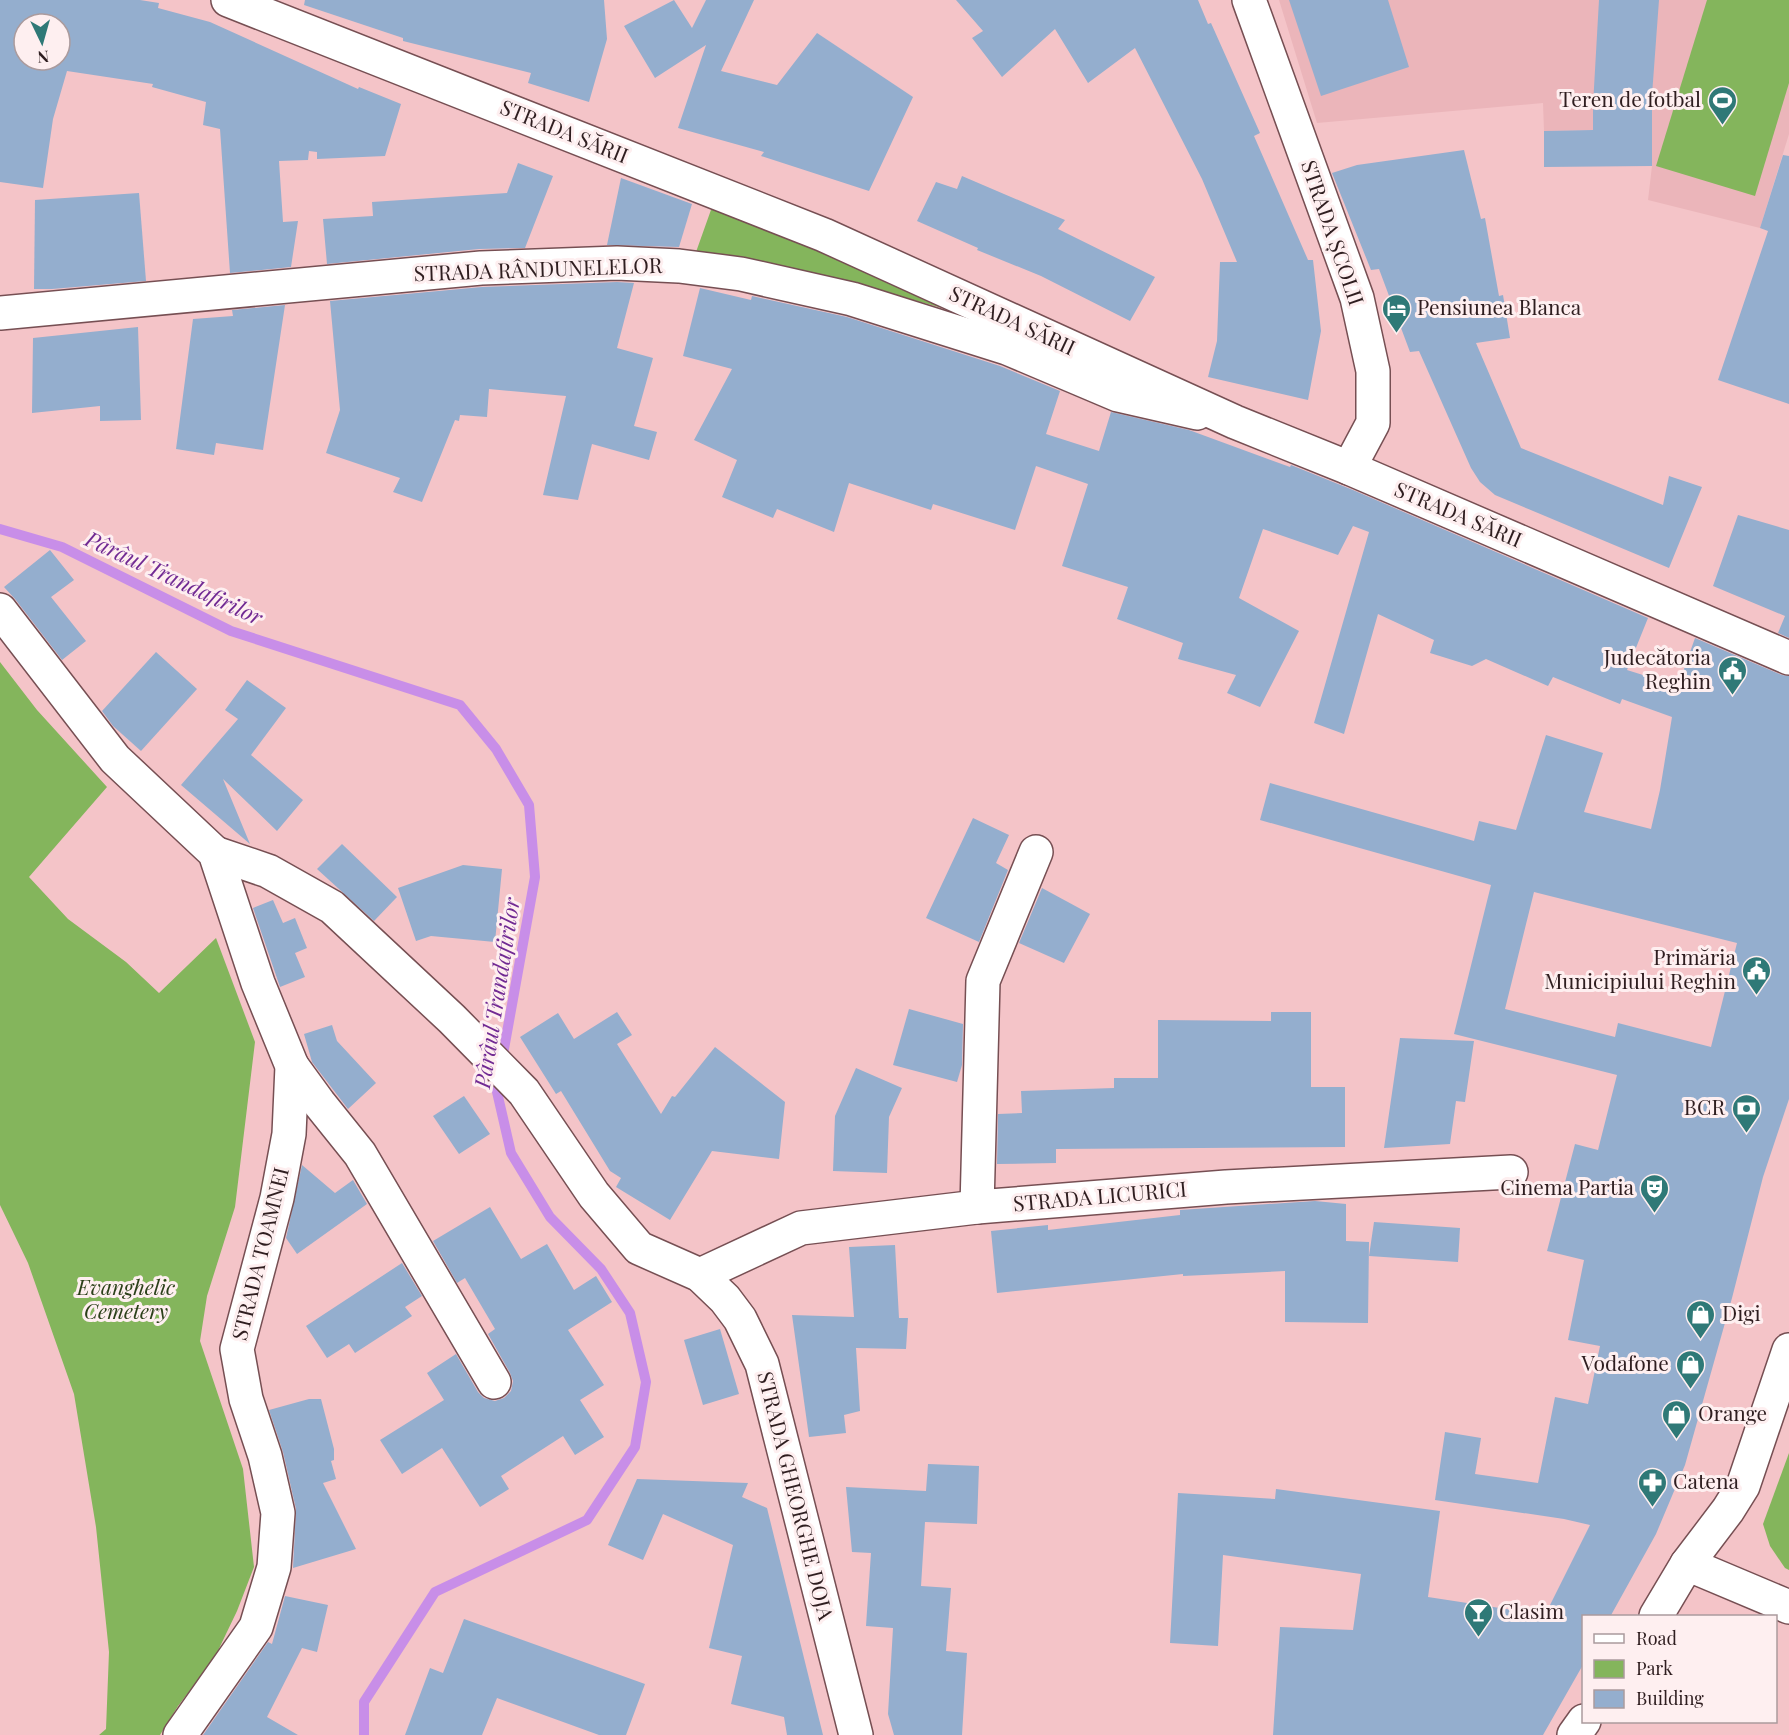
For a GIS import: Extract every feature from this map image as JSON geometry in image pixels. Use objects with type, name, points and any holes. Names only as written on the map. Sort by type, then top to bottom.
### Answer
[{"type":"main road","name":"STRADA SĂRII","points":[[228,0],[824,235],[1235,422],[1349,468],[1789,658]]},
{"type":"main road","name":"STRADA ȘCOLII","points":[[1249,0],[1357,298],[1373,371],[1372,423],[1349,468]]},
{"type":"main road","name":"STRADA RÂNDUNELELOR","points":[[0,314],[481,268],[617,263],[679,266],[741,274],[852,298],[1007,348],[1118,395],[1235,422]]},
{"type":"main road","name":"STRADA TOAMNEI","points":[[0,610],[116,759],[215,853],[258,983],[292,1066],[360,1154],[494,1382]]},
{"type":"main road","points":[[977,1207],[982,981],[1036,852]]},
{"type":"main road","name":"STRADA GHEORGHE DOJA","points":[[215,853],[268,871],[332,908],[452,1019],[524,1092],[594,1195],[639,1248],[700,1275],[725,1299],[740,1319],[762,1364],[856,1735]]},
{"type":"main road","name":"STRADA TOAMNEI","points":[[180,1735],[256,1627],[274,1567],[278,1513],[265,1456],[246,1399],[237,1348],[277,1198],[290,1134],[292,1066]]},
{"type":"main road","name":"STRADA LICURICI","points":[[700,1275],[801,1228],[977,1207],[1226,1187],[1511,1172]]},
{"type":"main road","points":[[1657,1615],[1688,1564],[1743,1486],[1789,1350]]},
{"type":"main road","points":[[1688,1564],[1789,1607]]},
{"type":"shaded area","points":[[1279,0],[1789,0],[1789,134],[1760,228],[1648,200],[1652,166],[1651,104],[1593,105],[1593,130],[1544,131],[1543,103],[1317,123]]},
{"type":"green space","name":"Teren de fotbal","points":[[1707,0],[1789,0],[1789,83],[1755,196],[1656,166]]},
{"type":"green space","points":[[717,193],[1044,336],[855,284],[696,252]]},
{"type":"green space","name":"Evanghelic Cemetery","points":[[0,662],[37,710],[107,787],[29,877],[68,919],[126,962],[159,993],[216,938],[255,1042],[235,1207],[207,1296],[200,1341],[243,1469],[254,1567],[237,1611],[214,1659],[178,1706],[160,1735],[99,1735],[106,1729],[109,1652],[96,1527],[74,1394],[28,1263],[0,1205]]},
{"type":"green space","points":[[1789,1453],[1789,1570],[1785,1568],[1770,1546],[1763,1524]]},
{"type":"building","points":[[0,0],[140,0],[159,3],[158,8],[210,22],[358,89],[359,87],[401,104],[385,156],[317,159],[317,152],[309,151],[308,160],[279,161],[283,222],[298,221],[291,267],[230,273],[220,129],[203,125],[206,102],[152,87],[153,84],[72,72],[72,12],[12,12],[12,72],[67,72],[53,119],[43,188],[0,182]]},
{"type":"building","points":[[305,0],[604,0],[607,39],[589,102],[528,83],[531,73],[403,41],[403,38],[304,5]]},
{"type":"building","points":[[674,0],[692,28],[706,0],[754,0],[721,71],[777,85],[817,33],[913,97],[869,191],[761,156],[764,152],[678,128],[706,45],[655,78],[624,26]]},
{"type":"building","points":[[956,0],[1198,0],[1208,24],[1211,23],[1260,133],[1254,136],[1308,260],[1313,260],[1321,331],[1308,400],[1208,377],[1217,341],[1220,262],[1237,262],[1202,179],[1135,48],[1088,83],[1055,29],[1002,77],[972,38],[983,31]]},
{"type":"building","points":[[1289,0],[1388,0],[1409,67],[1321,96]]},
{"type":"building","points":[[1599,0],[1659,0],[1652,95],[1652,166],[1544,167],[1544,131],[1593,130]]},
{"type":"building","points":[[1464,150],[1481,219],[1485,218],[1499,296],[1503,295],[1510,338],[1476,343],[1521,448],[1663,505],[1669,476],[1702,487],[1669,568],[1495,495],[1480,482],[1471,468],[1419,351],[1410,352],[1379,269],[1371,270],[1332,173],[1357,165]]},
{"type":"building","points":[[1783,155],[1789,156],[1789,404],[1718,380],[1768,231],[1760,228]]},
{"type":"building","points":[[518,163],[553,176],[525,248],[479,249],[327,264],[323,219],[373,216],[372,202],[507,193]]},
{"type":"building","points":[[962,176],[1065,220],[1058,229],[1155,277],[1130,321],[1041,276],[977,250],[978,248],[917,221],[936,182],[957,189]]},
{"type":"building","points":[[621,178],[692,204],[679,247],[607,245]]},
{"type":"building","points":[[139,193],[146,281],[34,289],[35,200]]},
{"type":"building","points":[[634,283],[617,348],[653,358],[634,426],[657,432],[649,460],[592,444],[578,500],[543,495],[566,396],[489,389],[487,417],[460,415],[459,421],[455,420],[422,502],[393,492],[400,478],[326,453],[340,410],[330,301],[482,287]]},
{"type":"building","points":[[700,288],[751,300],[752,296],[847,317],[1000,366],[1060,391],[1046,434],[1099,451],[1111,412],[1189,430],[1290,467],[1291,465],[1353,490],[1648,618],[1627,670],[1678,686],[1695,638],[1789,676],[1789,1099],[1763,1177],[1685,1465],[1656,1534],[1611,1615],[1582,1615],[1582,1667],[1543,1735],[1273,1735],[1280,1627],[1353,1630],[1361,1574],[1223,1555],[1218,1646],[1170,1643],[1178,1493],[1275,1499],[1276,1489],[1440,1511],[1428,1597],[1545,1615],[1590,1525],[1435,1500],[1445,1432],[1481,1438],[1475,1474],[1538,1483],[1555,1397],[1588,1404],[1600,1346],[1568,1340],[1584,1260],[1547,1251],[1575,1144],[1598,1150],[1617,1075],[1454,1034],[1491,885],[1260,820],[1270,783],[1474,841],[1479,821],[1516,830],[1546,735],[1603,753],[1584,812],[1651,829],[1672,717],[1622,699],[1620,704],[1553,677],[1548,686],[1486,659],[1472,666],[1430,653],[1434,640],[1378,614],[1344,734],[1314,723],[1369,532],[1353,526],[1338,555],[1263,529],[1239,598],[1299,631],[1260,707],[1227,693],[1236,675],[1178,659],[1183,643],[1117,619],[1128,587],[1062,566],[1088,484],[1036,466],[1015,530],[933,504],[931,510],[849,483],[834,532],[777,509],[773,518],[722,497],[737,460],[694,440],[732,369],[683,356]],"holes":[[[1534,892],[1737,943],[1711,1047],[1618,1023],[1615,1037],[1505,1009]]]},
{"type":"building","points":[[285,305],[263,450],[216,443],[214,455],[176,449],[193,319],[233,316],[232,310]]},
{"type":"building","points":[[138,327],[141,420],[100,421],[100,406],[32,413],[33,338]]},
{"type":"building","points":[[1738,515],[1789,530],[1789,638],[1778,633],[1785,616],[1713,586]]},
{"type":"building","points":[[50,550],[74,580],[51,597],[86,641],[62,660],[4,587]]},
{"type":"building","points":[[156,652],[197,689],[141,751],[113,726],[102,711]]},
{"type":"building","points":[[247,680],[286,708],[251,755],[303,800],[277,831],[223,779],[250,844],[181,785],[238,719],[225,710]]},
{"type":"building","points":[[973,818],[1009,835],[996,863],[1008,870],[979,942],[926,918]]},
{"type":"building","points":[[342,844],[397,897],[374,921],[317,869]]},
{"type":"building","points":[[463,865],[502,869],[495,942],[431,936],[416,941],[398,888]]},
{"type":"building","points":[[1042,888],[1090,914],[1064,963],[1019,943]]},
{"type":"building","points":[[273,900],[283,923],[295,918],[307,948],[295,953],[305,977],[280,987],[253,908]]},
{"type":"building","points":[[909,1009],[963,1024],[962,1065],[957,1082],[893,1065]]},
{"type":"building","points":[[617,1012],[632,1035],[617,1044],[661,1114],[672,1096],[675,1097],[715,1047],[785,1102],[779,1159],[712,1151],[670,1220],[616,1187],[621,1178],[610,1171],[561,1091],[556,1094],[520,1037],[558,1013],[574,1039]]},
{"type":"building","points":[[1271,1012],[1311,1012],[1311,1087],[1345,1087],[1345,1147],[1056,1149],[1056,1163],[997,1164],[998,1114],[1022,1113],[1021,1091],[1114,1088],[1114,1078],[1158,1078],[1158,1020],[1271,1021]]},
{"type":"building","points":[[332,1025],[337,1041],[376,1083],[348,1109],[312,1062],[304,1034]]},
{"type":"building","points":[[1400,1038],[1474,1041],[1465,1102],[1456,1101],[1450,1144],[1384,1148]]},
{"type":"building","points":[[856,1068],[902,1088],[889,1117],[887,1173],[833,1171],[835,1116]]},
{"type":"building","points":[[464,1096],[490,1134],[459,1154],[433,1116]]},
{"type":"building","points":[[302,1165],[335,1193],[353,1180],[367,1204],[297,1254],[286,1238]]},
{"type":"building","points":[[1315,1201],[1346,1204],[1346,1241],[1369,1242],[1368,1323],[1285,1322],[1285,1271],[1183,1276],[1183,1274],[997,1293],[991,1231],[1048,1225],[1048,1230],[1180,1215],[1180,1210]]},
{"type":"building","points":[[490,1207],[521,1259],[547,1244],[574,1290],[596,1276],[612,1302],[568,1330],[604,1385],[580,1400],[604,1437],[575,1455],[563,1436],[501,1476],[509,1489],[480,1507],[442,1448],[402,1474],[380,1440],[444,1400],[427,1373],[456,1354],[478,1392],[484,1398],[495,1401],[504,1398],[511,1391],[513,1381],[510,1373],[488,1334],[495,1329],[465,1278],[457,1283],[433,1241]]},
{"type":"building","points":[[1374,1222],[1460,1228],[1458,1262],[1369,1256]]},
{"type":"building","points":[[895,1245],[899,1318],[908,1318],[906,1349],[856,1348],[860,1411],[844,1415],[846,1433],[809,1437],[792,1315],[854,1317],[849,1247]]},
{"type":"building","points":[[402,1263],[422,1296],[405,1307],[412,1316],[355,1353],[349,1344],[327,1358],[306,1326]]},
{"type":"building","points":[[720,1329],[739,1394],[703,1405],[684,1340]]},
{"type":"building","points":[[309,1399],[321,1399],[334,1449],[334,1460],[331,1461],[336,1479],[323,1483],[356,1549],[293,1568],[296,1509],[283,1452],[269,1410]]},
{"type":"building","points":[[928,1464],[979,1466],[977,1524],[925,1522],[921,1586],[951,1588],[946,1651],[967,1653],[962,1735],[894,1735],[888,1714],[893,1628],[866,1626],[871,1553],[852,1552],[846,1487],[926,1491]]},
{"type":"building","points":[[637,1479],[748,1483],[742,1497],[767,1508],[823,1735],[787,1735],[784,1717],[731,1704],[742,1656],[709,1648],[733,1545],[663,1514],[643,1560],[608,1545]]},
{"type":"building","points":[[285,1596],[328,1605],[317,1652],[302,1648],[267,1717],[298,1735],[203,1735],[268,1642],[272,1644]]},
{"type":"building","points":[[464,1619],[645,1684],[626,1735],[599,1735],[497,1698],[482,1735],[405,1735],[430,1668],[443,1673]]},
{"type":"waterway","name":"Pârâul Trandafirilor","points":[[0,529],[62,547],[231,631],[460,705],[496,749],[529,805],[535,877],[502,1060]]},
{"type":"waterway","name":"Pârâul Trandafirilor","points":[[364,1735],[364,1702],[435,1592],[587,1520],[635,1447],[646,1382],[630,1313],[601,1269],[550,1217],[511,1153],[497,1092],[499,1076]]},
{"type":"place","name":"Teren de fotbal","points":[[1722,126]]},
{"type":"place","name":"Pensiunea Blanca","points":[[1396,334]]},
{"type":"place","name":"Judecătoria Reghin","points":[[1732,696]]},
{"type":"place","name":"Primăria Municipiului Reghin","points":[[1757,996]]},
{"type":"place","name":"BCR","points":[[1746,1134]]},
{"type":"place","name":"Cinema Partia","points":[[1655,1214]]},
{"type":"place","name":"Digi","points":[[1701,1340]]},
{"type":"place","name":"Vodafone","points":[[1690,1390]]},
{"type":"place","name":"Orange","points":[[1677,1440]]},
{"type":"place","name":"Catena","points":[[1652,1508]]},
{"type":"place","name":"Clasim","points":[[1478,1638]]}]
